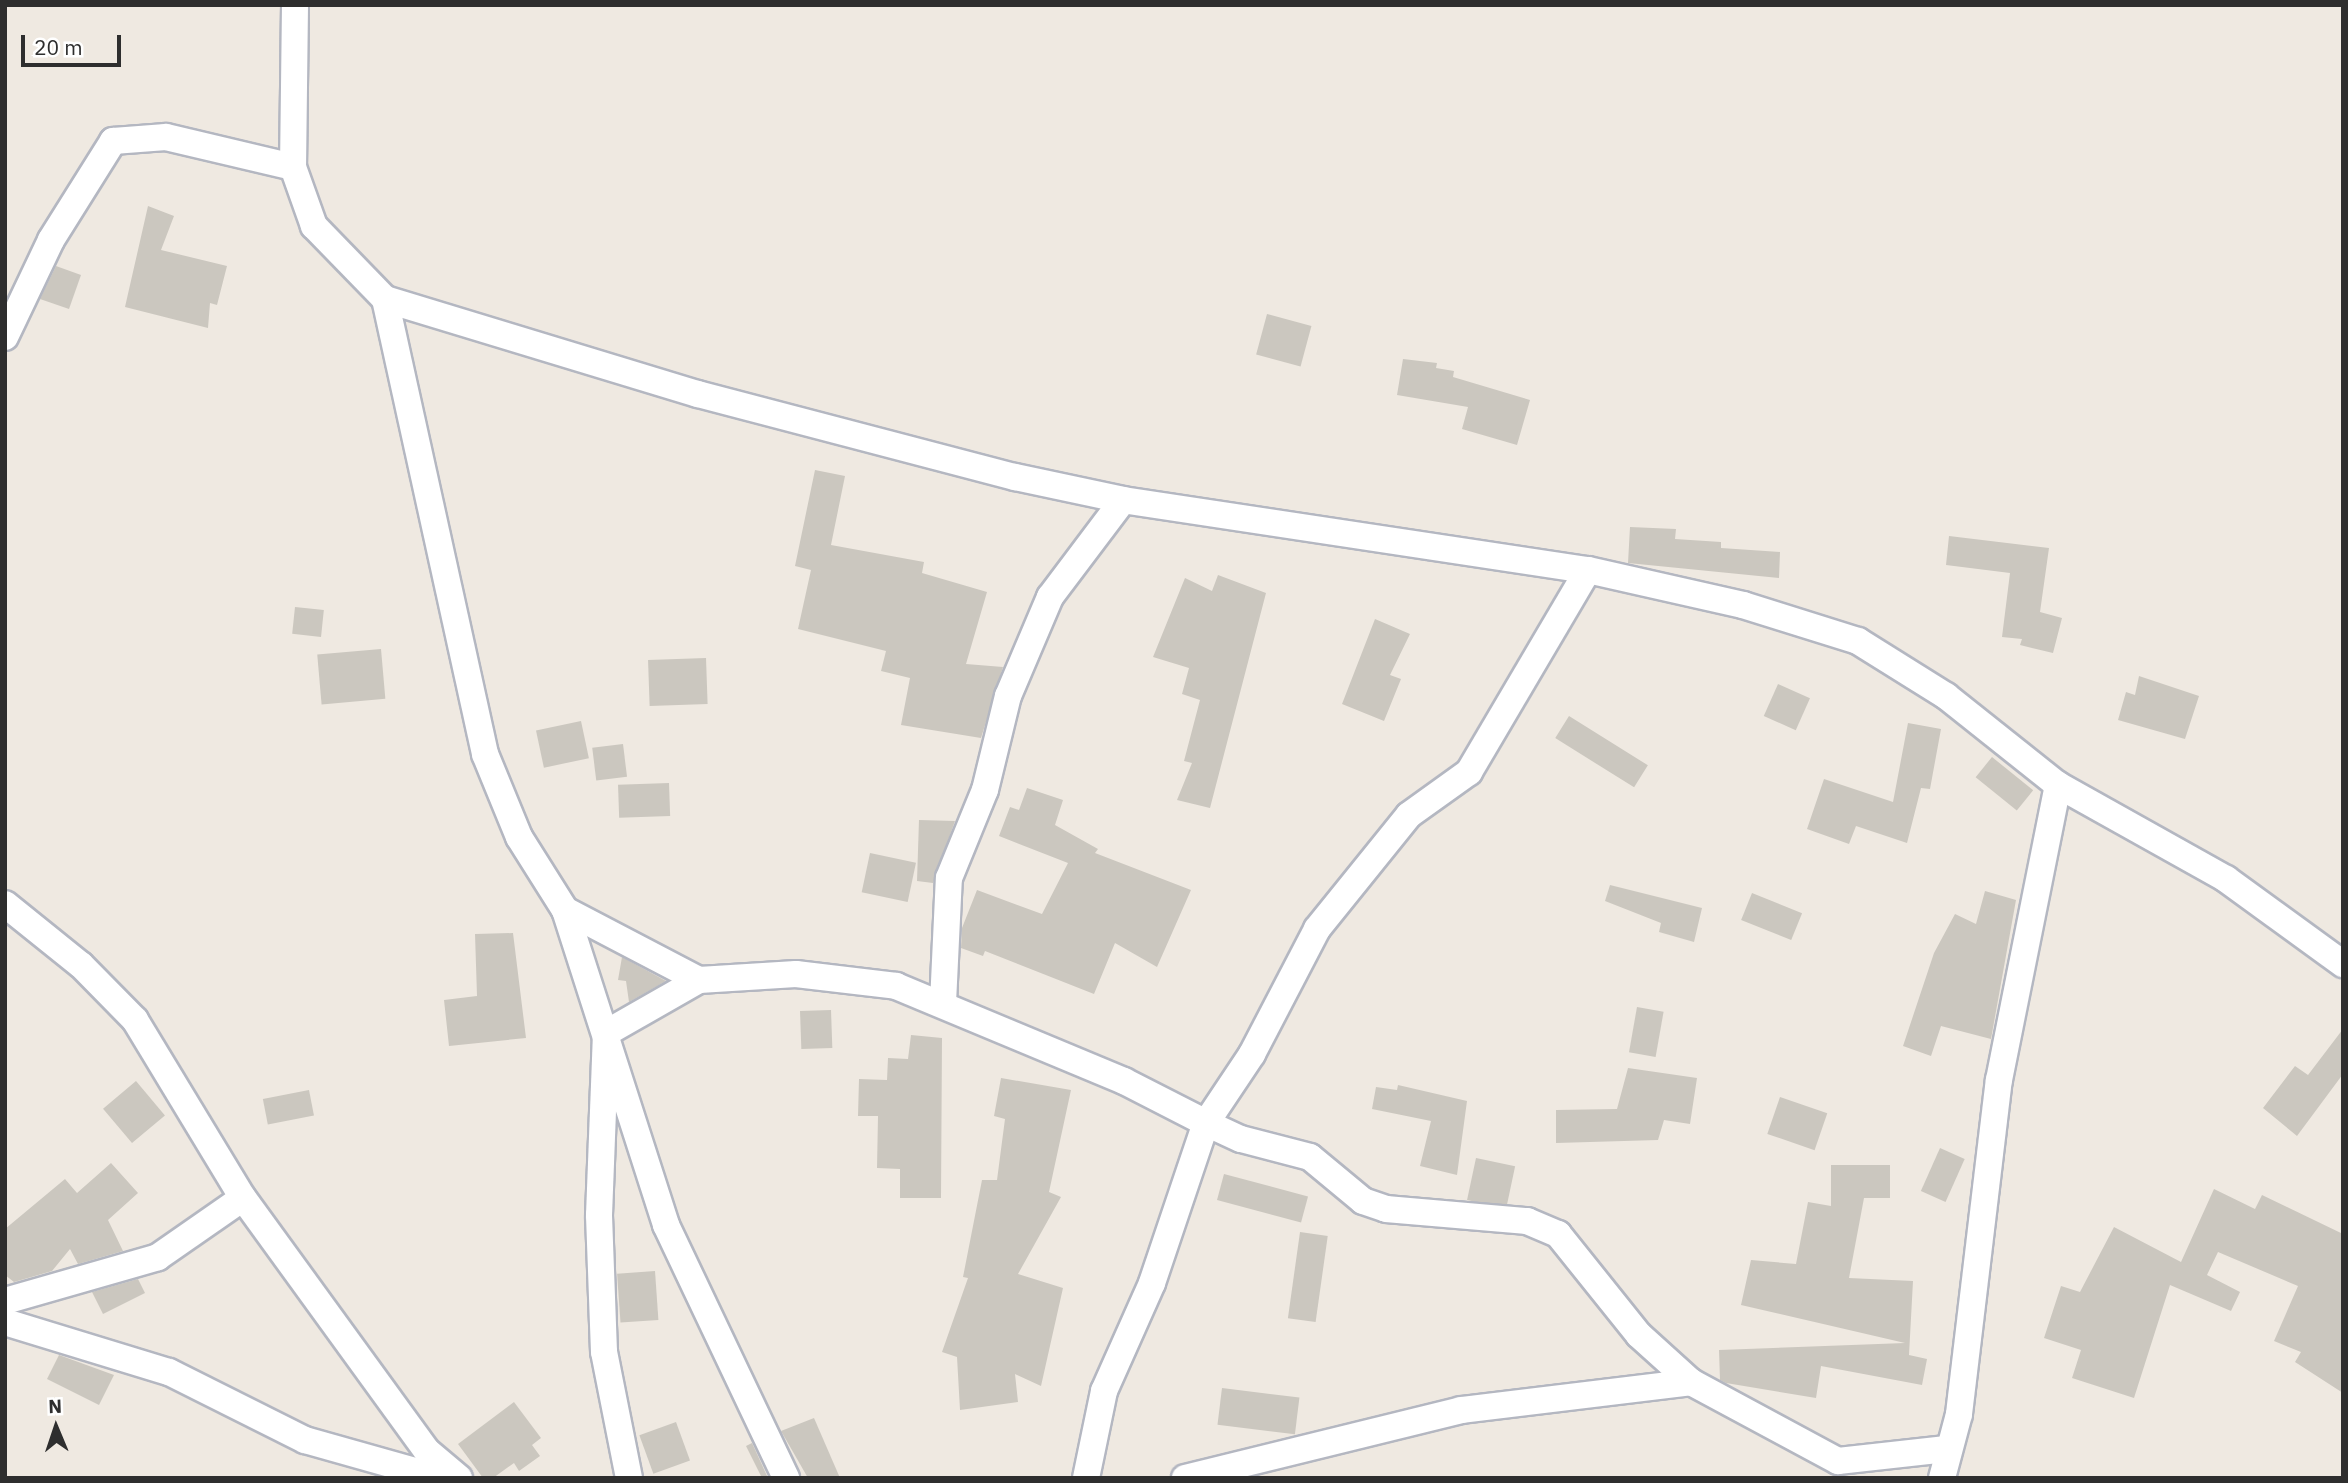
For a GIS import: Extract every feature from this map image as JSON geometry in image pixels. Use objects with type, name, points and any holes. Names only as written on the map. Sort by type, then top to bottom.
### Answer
[{"type":"street","points":[[295,5],[293,167],[314,226],[334,251],[384,299],[698,394],[1123,500],[1588,570],[1743,605],[1858,641],[1946,696],[2057,785],[2226,879],[2343,964]]},
{"type":"street","points":[[5,337],[51,240],[113,141],[166,137],[293,167]]},
{"type":"street","points":[[384,299],[485,754],[519,837],[565,910],[666,1225],[786,1478]]},
{"type":"street","points":[[943,1003],[949,878],[985,790],[1008,696],[1050,597],[1123,500]]},
{"type":"street","points":[[1086,1478],[1104,1391],[1152,1283],[1206,1123],[1252,1054],[1317,929],[1409,815],[1469,772],[1588,570]]},
{"type":"street","points":[[1942,1478],[1946,1448],[1959,1414],[1999,1080],[2057,785]]},
{"type":"street","points":[[5,904],[81,965],[135,1020],[243,1198],[427,1451],[459,1478]]},
{"type":"street","points":[[565,910],[699,980]]},
{"type":"street","points":[[606,1033],[699,980],[796,974],[896,986],[943,1003],[1124,1081],[1241,1139],[1310,1157],[1363,1201],[1386,1209],[1527,1221],[1558,1234],[1639,1335],[1691,1382],[1838,1461],[1946,1448]]},
{"type":"street","points":[[606,1033],[599,1215],[604,1352],[629,1478]]},
{"type":"street","points":[[5,1301],[158,1257],[243,1198]]},
{"type":"street","points":[[5,1322],[170,1372],[305,1440],[440,1478]]},
{"type":"street","points":[[1185,1478],[1461,1410],[1691,1382]]},
{"type":"building","points":[[148,206],[174,216],[161,250],[227,266],[217,305],[210,303],[208,328],[125,307]]},
{"type":"building","points":[[56,266],[81,275],[69,309],[40,299]]},
{"type":"building","points":[[1267,314],[1311,326],[1301,366],[1256,355]]},
{"type":"building","points":[[1403,359],[1437,363],[1436,368],[1454,371],[1453,377],[1530,400],[1517,445],[1462,429],[1468,407],[1397,395]]},
{"type":"building","points":[[815,470],[845,476],[831,545],[924,562],[922,573],[987,592],[966,664],[1003,667],[981,738],[901,725],[910,678],[881,671],[886,651],[798,629],[811,570],[795,566]]},
{"type":"building","points":[[1630,527],[1676,529],[1675,539],[1721,542],[1721,548],[1780,552],[1779,578],[1628,563]]},
{"type":"building","points":[[1949,536],[2049,548],[2040,612],[2062,618],[2053,653],[2020,645],[2022,639],[2002,637],[2010,573],[1946,565]]},
{"type":"building","points":[[1218,575],[1266,593],[1210,808],[1177,800],[1192,763],[1184,761],[1200,700],[1182,694],[1189,668],[1153,657],[1185,578],[1212,591]]},
{"type":"building","points":[[295,607],[324,610],[321,637],[292,634]]},
{"type":"building","points":[[1375,619],[1410,634],[1390,675],[1401,679],[1384,721],[1342,704]]},
{"type":"building","points":[[381,649],[385,699],[322,704],[317,655]]},
{"type":"building","points":[[706,658],[708,704],[650,706],[648,660]]},
{"type":"building","points":[[2139,676],[2199,696],[2185,739],[2118,720],[2126,692],[2135,695]]},
{"type":"building","points":[[1778,684],[1810,698],[1796,730],[1764,716]]},
{"type":"building","points":[[1569,716],[1648,765],[1634,787],[1555,738]]},
{"type":"building","points":[[581,721],[589,758],[544,768],[536,731]]},
{"type":"building","points":[[1908,723],[1941,729],[1930,789],[1921,788],[1907,843],[1856,826],[1849,844],[1807,829],[1824,779],[1893,802]]},
{"type":"building","points":[[623,744],[627,777],[596,781],[592,748]]},
{"type":"building","points":[[1992,757],[2033,790],[2017,811],[1976,777]]},
{"type":"building","points":[[669,783],[670,816],[619,818],[618,785]]},
{"type":"building","points":[[1027,788],[1063,800],[1055,825],[1098,849],[1095,853],[1191,890],[1157,967],[1115,943],[1094,994],[985,951],[983,956],[961,948],[962,928],[977,890],[1042,914],[1068,863],[999,836],[1010,807],[1019,810]]},
{"type":"building","points":[[919,820],[955,821],[933,883],[917,881]]},
{"type":"building","points":[[870,853],[916,863],[908,902],[862,892]]},
{"type":"building","points":[[1610,885],[1702,908],[1694,942],[1659,932],[1661,923],[1605,901]]},
{"type":"building","points":[[1985,891],[2016,900],[1991,1039],[1941,1026],[1931,1056],[1903,1046],[1934,953],[1955,914],[1976,924]]},
{"type":"building","points":[[1752,893],[1802,913],[1791,940],[1741,920]]},
{"type":"building","points":[[513,933],[526,1038],[449,1046],[444,1000],[477,996],[475,934]]},
{"type":"building","points":[[622,957],[666,981],[629,1002],[626,981],[618,980]]},
{"type":"building","points":[[1637,1007],[1664,1012],[1656,1057],[1629,1052]]},
{"type":"building","points":[[831,1010],[832,1048],[801,1049],[800,1011]]},
{"type":"building","points":[[2343,1029],[2343,1074],[2297,1136],[2263,1108],[2295,1066],[2308,1075]]},
{"type":"building","points":[[911,1035],[942,1038],[941,1198],[900,1198],[900,1169],[877,1168],[878,1116],[858,1116],[859,1079],[887,1080],[888,1058],[908,1059]]},
{"type":"building","points":[[1628,1068],[1697,1078],[1690,1124],[1664,1120],[1658,1140],[1556,1143],[1556,1110],[1617,1109]]},
{"type":"building","points":[[1001,1078],[1071,1090],[1049,1192],[1061,1197],[1018,1274],[1063,1288],[1041,1386],[1015,1374],[1018,1402],[960,1410],[957,1357],[942,1352],[968,1278],[963,1277],[982,1180],[997,1180],[1005,1119],[994,1116]]},
{"type":"building","points":[[136,1081],[165,1115],[132,1143],[103,1109]]},
{"type":"building","points":[[1398,1085],[1467,1101],[1457,1175],[1420,1166],[1431,1121],[1372,1109],[1376,1087],[1397,1090]]},
{"type":"building","points":[[309,1090],[314,1116],[268,1124],[263,1099]]},
{"type":"building","points":[[1780,1097],[1827,1113],[1815,1150],[1767,1134]]},
{"type":"building","points":[[1940,1148],[1965,1159],[1946,1202],[1921,1191]]},
{"type":"building","points":[[1476,1158],[1515,1166],[1506,1208],[1467,1200]]},
{"type":"building","points":[[111,1163],[138,1193],[108,1220],[123,1251],[78,1264],[70,1249],[52,1271],[14,1282],[5,1275],[5,1229],[65,1179],[77,1193]]},
{"type":"building","points":[[1831,1165],[1890,1165],[1890,1198],[1864,1198],[1849,1278],[1913,1281],[1909,1355],[1927,1359],[1922,1385],[1821,1366],[1816,1398],[1726,1383],[1720,1380],[1719,1350],[1905,1343],[1741,1305],[1751,1260],[1796,1264],[1808,1202],[1831,1206]]},
{"type":"building","points":[[1224,1174],[1308,1197],[1301,1223],[1217,1200]]},
{"type":"building","points":[[2214,1189],[2255,1209],[2262,1195],[2343,1234],[2343,1393],[2295,1362],[2301,1352],[2274,1341],[2298,1286],[2218,1252],[2207,1275],[2240,1292],[2231,1311],[2170,1285],[2134,1398],[2072,1378],[2081,1350],[2044,1338],[2061,1286],[2080,1292],[2114,1227],[2181,1262]]},
{"type":"building","points":[[1300,1232],[1328,1236],[1316,1322],[1288,1318]]},
{"type":"building","points":[[655,1271],[658,1320],[621,1323],[617,1274]]},
{"type":"building","points":[[138,1279],[145,1293],[103,1314],[92,1292]]},
{"type":"building","points":[[59,1355],[114,1375],[99,1405],[47,1379]]},
{"type":"building","points":[[1222,1388],[1299,1398],[1295,1434],[1217,1425]]},
{"type":"building","points":[[514,1402],[541,1438],[532,1445],[540,1456],[519,1471],[514,1463],[493,1478],[483,1478],[458,1444]]},
{"type":"building","points":[[814,1418],[840,1478],[808,1478],[781,1431]]},
{"type":"building","points":[[676,1422],[690,1461],[653,1474],[639,1435]]},
{"type":"building","points":[[752,1443],[768,1478],[762,1478],[746,1446]]}]
